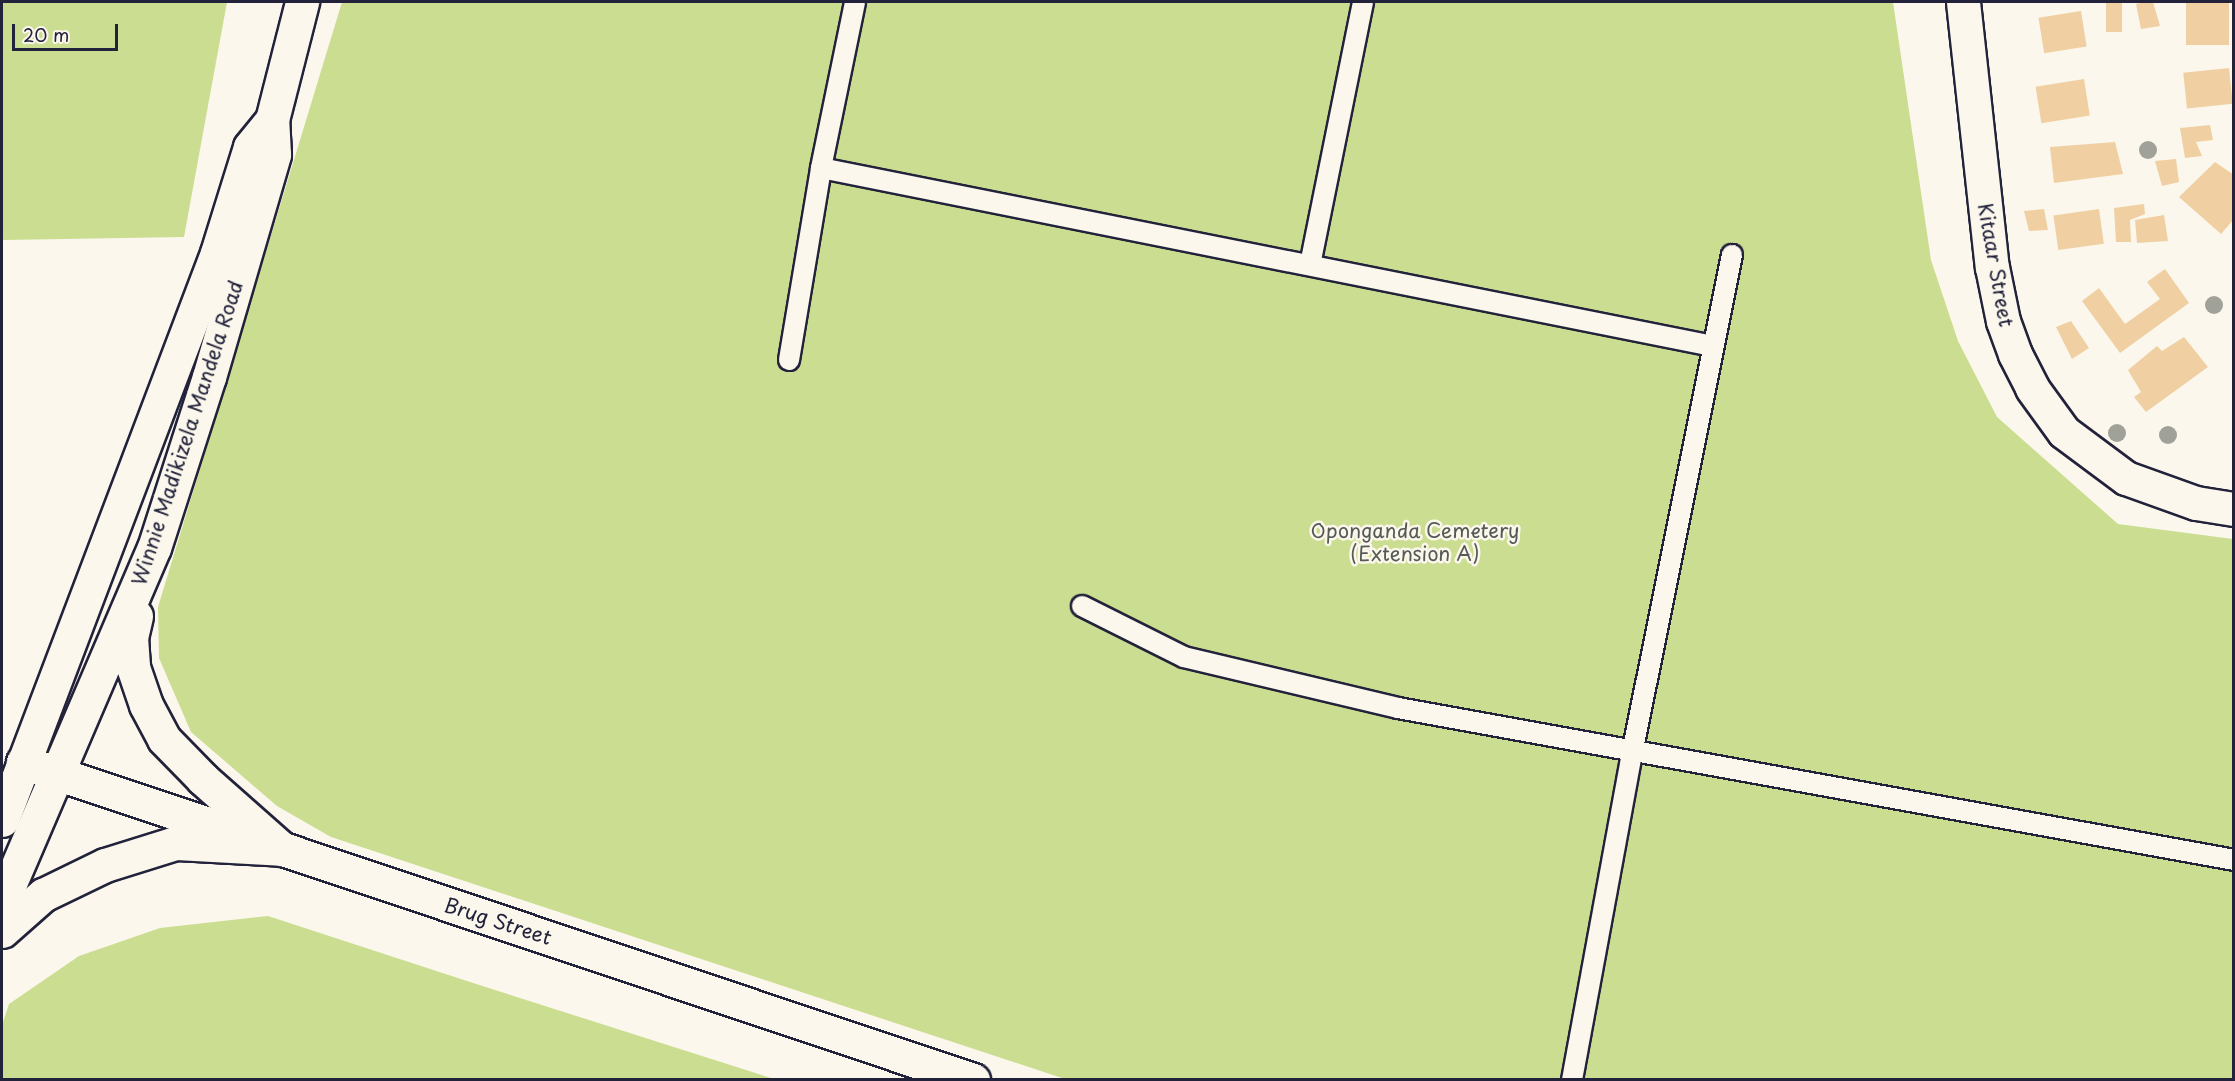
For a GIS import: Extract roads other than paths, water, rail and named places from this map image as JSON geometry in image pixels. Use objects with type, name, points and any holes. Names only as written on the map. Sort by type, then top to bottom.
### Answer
[{"type":"main road","name":"Winnie Madikizela Mandela Road","points":[[2,902],[154,548],[209,377],[274,154],[272,120],[302,2]]},
{"type":"main road","name":"Kitaar Street","points":[[1963,2],[1992,267],[2003,321],[2015,354],[2032,388],[2064,432],[2126,478],[2196,503],[2234,509]]},
{"type":"main road","name":"Winnie Madikizela Mandela Road","points":[[2,820],[217,253],[250,147],[272,120]]},
{"type":"main road","points":[[154,548],[130,637],[133,667],[146,705],[164,739],[203,779],[282,849]]},
{"type":"main road","name":"Brug Street","points":[[23,762],[973,1080]]},
{"type":"main road","points":[[2,931],[43,895],[105,865],[175,843],[282,849]]},
{"type":"lane","points":[[789,360],[821,168],[855,2]]},
{"type":"lane","points":[[1310,266],[1363,2]]},
{"type":"lane","points":[[821,168],[1713,346]]},
{"type":"lane","points":[[1572,1080],[1633,749],[1732,255]]},
{"type":"lane","points":[[1082,606],[1184,657],[1398,708],[2234,860]]},
{"type":"park label","name":"Oponganda Cemetery (Extension A)","points":[[1415,542]]}]
